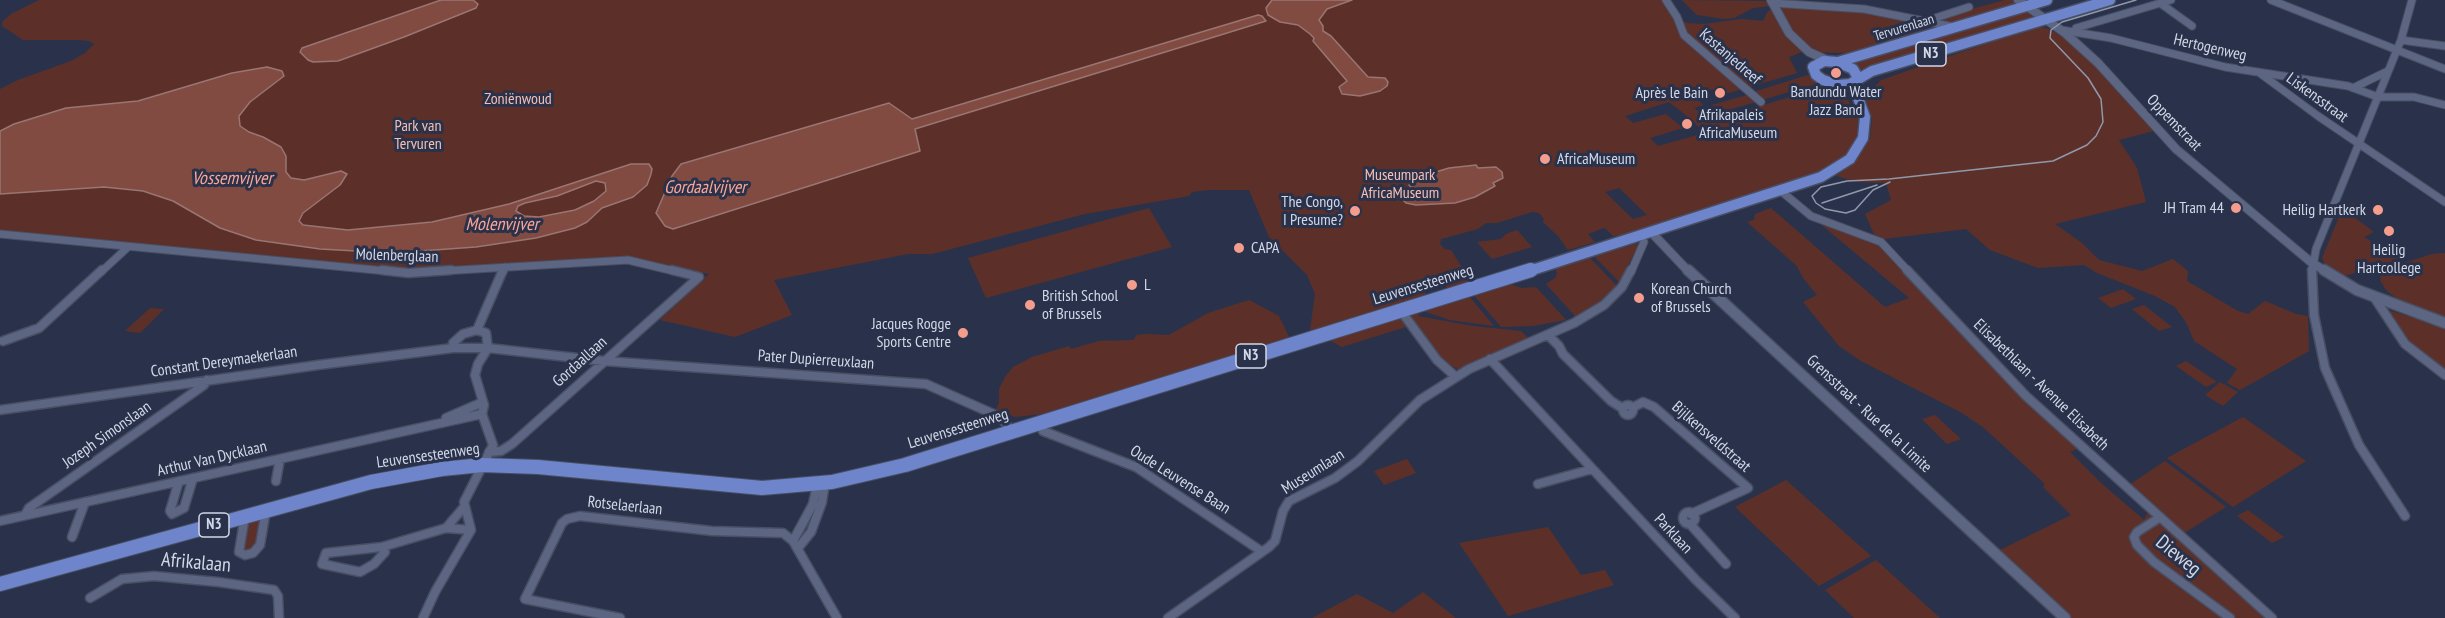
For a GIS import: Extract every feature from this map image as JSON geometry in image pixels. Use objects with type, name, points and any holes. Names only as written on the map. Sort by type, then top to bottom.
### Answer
[{"type":"main road","name":"Tervurenlaan","points":[[1816,64],[1867,53],[2047,0]]},
{"type":"main road","name":"Tervurenlaan","points":[[1838,85],[1855,81],[1867,73],[2110,0]]},
{"type":"main road","name":"N3","points":[[1833,61],[1853,69],[1855,81]]},
{"type":"main road","points":[[1816,64],[1813,69],[1816,75],[1851,93],[1862,106]]},
{"type":"main road","name":"N3","points":[[1862,106],[1859,86],[1887,67]]},
{"type":"main road","name":"Leuvensesteenweg","points":[[0,584],[395,476],[482,465],[555,468],[762,488],[821,484],[905,465],[1401,311],[1648,238],[1821,177],[1850,159],[1863,138],[1865,123],[1862,106],[1855,93],[1855,81]]},
{"type":"street","name":"Kastanjedreef","points":[[1666,0],[1677,16],[1684,35],[1761,102]]},
{"type":"street","name":"Oppemstraat","points":[[2018,0],[2061,30],[2098,63],[2176,149],[2312,263],[2374,297],[2445,323]]},
{"type":"street","points":[[2076,31],[2076,28],[2171,0]]},
{"type":"street","points":[[2271,0],[2445,69]]},
{"type":"street","points":[[2405,516],[2359,445],[2325,368],[2314,314],[2312,263],[2401,40],[2412,0]]},
{"type":"street","points":[[1816,64],[1809,52],[1785,28],[1772,2],[1814,2],[1929,20],[1954,27]]},
{"type":"street","points":[[2160,3],[2192,26]]},
{"type":"street","points":[[1929,20],[1969,7]]},
{"type":"street","name":"Hertogenweg","points":[[2061,30],[2090,34],[2257,73],[2353,88],[2378,97],[2414,97],[2445,105]]},
{"type":"street","points":[[2401,40],[2445,46]]},
{"type":"street","name":"N3","points":[[1802,45],[1819,54],[1833,57],[1867,53]]},
{"type":"street","points":[[1809,52],[1833,61]]},
{"type":"street","points":[[2353,88],[2388,71]]},
{"type":"street","name":"Liskensstraat","points":[[2257,73],[2445,202]]},
{"type":"street","name":"Elisabethlaan - Avenue Elisabeth","points":[[1781,191],[1811,216],[1881,242],[2003,373],[2272,618]]},
{"type":"street","name":"Molenberglaan","points":[[0,234],[408,273],[628,260],[699,277]]},
{"type":"street","name":"Museumlaan","points":[[1168,618],[1275,541],[1283,511],[1289,501],[1335,478],[1358,461],[1420,400],[1490,359],[1585,318],[1612,297],[1629,276],[1648,238]]},
{"type":"street","name":"Grensstraat - Rue de la Limite","points":[[1648,238],[1683,267],[2058,616]]},
{"type":"street","points":[[3,341],[39,328],[128,247]]},
{"type":"street","points":[[477,330],[504,267]]},
{"type":"street","name":"Gordaallaan","points":[[489,452],[501,451],[512,444],[699,277]]},
{"type":"street","points":[[2374,297],[2405,344],[2445,375]]},
{"type":"street","points":[[1401,311],[1437,360],[1456,377]]},
{"type":"street","points":[[446,528],[464,507],[466,496],[493,442],[482,414],[483,402],[476,375],[478,364],[488,348],[486,333],[477,330],[463,334],[453,343],[453,348]]},
{"type":"street","name":"Bijlkensveldstraat","points":[[1545,336],[1611,401],[1622,408],[1622,411],[1628,414],[1633,413],[1632,408],[1643,402],[1654,407],[1748,488],[1691,519],[1726,564]]},
{"type":"street","name":"Constant Dereymaekerlaan","points":[[0,410],[453,348],[488,348]]},
{"type":"street","name":"Pater Dupierreuxlaan","points":[[488,348],[604,361],[926,384],[1000,417],[1012,431]]},
{"type":"street","name":"Parklaan","points":[[1490,359],[1695,580],[1735,618]]},
{"type":"street","name":"Jozeph Simonslaan","points":[[25,515],[29,508],[204,385],[207,380]]},
{"type":"street","name":"Arthur Van Dycklaan","points":[[430,425],[483,402]]},
{"type":"street","name":"Arthur Van Dycklaan","points":[[0,521],[482,414]]},
{"type":"street","name":"Oude Leuvense Baan","points":[[1043,431],[1136,467],[1261,551]]},
{"type":"street","points":[[276,481],[280,459]]},
{"type":"street","points":[[1538,484],[1592,469]]},
{"type":"street","points":[[179,481],[170,511],[172,514],[180,512],[183,508],[193,478]]},
{"type":"street","points":[[821,484],[795,544],[837,618]]},
{"type":"street","points":[[72,537],[85,502]]},
{"type":"street","points":[[423,618],[435,592],[471,530],[471,521],[464,507]]},
{"type":"street","points":[[244,516],[239,552],[245,555],[253,553],[260,545],[266,510]]},
{"type":"street","name":"Rotselaerlaan","points":[[620,618],[525,599],[562,524],[567,519],[580,516],[734,533],[775,531],[786,534],[795,544]]},
{"type":"street","name":"Dieweg","points":[[2160,518],[2137,532],[2134,539],[2137,545],[2154,562],[2230,618]]},
{"type":"street","points":[[382,547],[385,552],[374,564],[360,572],[322,564],[326,553],[382,547],[446,528],[471,530]]},
{"type":"street","name":"Afrikalaan","points":[[90,598],[122,579],[154,576],[218,582],[274,590],[278,596],[279,618]]},
{"type":"green space","points":[[39,0],[1663,0],[1673,17],[1687,23],[1704,24],[1742,19],[1763,21],[1768,11],[1782,6],[1864,11],[1944,26],[1849,53],[1802,52],[1789,57],[1797,73],[1725,94],[1714,89],[1697,93],[1696,97],[1703,105],[1694,108],[1710,121],[1807,92],[1848,100],[1858,115],[1857,139],[1846,157],[1830,168],[1632,234],[1613,236],[1605,228],[1601,229],[1588,234],[1595,242],[1568,250],[1558,236],[1543,222],[1544,219],[1539,213],[1532,212],[1497,223],[1486,223],[1478,229],[1441,239],[1440,244],[1445,249],[1451,250],[1461,266],[1464,266],[1475,279],[1447,288],[1440,280],[1424,284],[1421,286],[1428,298],[1418,316],[1473,326],[1521,331],[1529,339],[1459,370],[1444,361],[1415,324],[1342,347],[1310,330],[1315,294],[1307,275],[1269,237],[1249,190],[1192,192],[1189,196],[1085,214],[932,254],[908,254],[774,280],[792,315],[735,337],[660,320],[709,274],[629,257],[409,271],[0,232],[0,89],[71,61],[85,53],[94,44],[80,40],[23,40],[2,26],[2,22],[11,14]],"holes":[[[1669,102],[1692,120],[1704,133],[1658,146],[1650,138],[1683,128],[1666,114],[1633,123],[1625,116]],[[1619,188],[1647,215],[1633,219],[1605,192]]]},
{"type":"green space","points":[[1682,0],[1767,1],[1769,6],[1753,8],[1734,18],[1724,19],[1697,15]]},
{"type":"green space","points":[[2005,0],[2020,0],[2006,8],[1955,23],[1935,19]]},
{"type":"green space","points":[[2024,10],[2036,19],[1864,72],[1849,61]]},
{"type":"green space","points":[[2034,27],[2046,28],[2068,39],[2089,56],[2157,130],[2119,140],[2137,168],[2146,202],[2055,224],[2082,243],[2099,260],[2142,271],[2173,259],[2188,271],[2187,281],[2238,311],[2248,314],[2265,301],[2296,314],[2308,316],[2309,351],[2240,390],[2227,383],[2237,369],[2194,341],[2187,324],[2175,307],[2155,296],[2097,273],[2084,265],[2038,268],[1990,250],[1966,229],[1883,239],[1874,234],[1865,214],[1891,200],[1886,183],[1857,182],[1836,176],[1854,163],[1870,139],[1872,119],[1865,97],[1881,80]]},
{"type":"green space","points":[[1808,75],[1819,83],[1762,100],[1753,92]]},
{"type":"green space","points":[[1747,95],[1756,102],[1721,112],[1712,105]]},
{"type":"green space","points":[[2354,203],[2358,207],[2354,217],[2374,232],[2364,237],[2378,246],[2375,248],[2385,255],[2399,251],[2407,257],[2341,277],[2327,268],[2322,258],[2344,205]]},
{"type":"green space","points":[[1149,208],[1172,247],[986,298],[968,258]]},
{"type":"green space","points":[[1771,208],[1885,307],[1909,298],[1817,221],[1879,244],[2079,448],[2070,452],[2100,482],[2144,520],[2148,511],[2267,618],[2070,618],[1998,551],[2071,515],[2043,487],[2045,484],[1984,428],[1962,413],[1861,361],[1839,346],[1803,302],[1817,295],[1803,278],[1797,266],[1747,222],[1754,220],[1755,214]]},
{"type":"green space","points":[[1517,230],[1532,247],[1492,259],[1477,242],[1501,239],[1506,234]]},
{"type":"green space","points":[[1639,245],[1619,282],[1594,256]]},
{"type":"green space","points":[[2445,253],[2445,318],[2404,304],[2387,291],[2381,282],[2380,274],[2383,270],[2432,254]]},
{"type":"green space","points":[[1590,258],[1617,286],[1605,299],[1576,317],[1546,284],[1556,277],[1555,268]]},
{"type":"green space","points":[[1506,283],[1522,288],[1536,287],[1566,320],[1533,326],[1501,327],[1473,294]]},
{"type":"green space","points":[[2123,289],[2136,299],[2111,308],[2098,298]]},
{"type":"green space","points":[[1469,296],[1494,326],[1450,320],[1423,311]]},
{"type":"green space","points":[[1249,300],[1279,316],[1290,339],[1042,414],[1015,417],[996,409],[999,403],[999,389],[1005,377],[1013,367],[1032,357],[1069,346],[1071,349],[1099,341],[1133,340],[1137,335],[1146,334],[1169,335],[1208,313]]},
{"type":"green space","points":[[2144,305],[2172,327],[2159,331],[2132,309]]},
{"type":"green space","points":[[150,308],[164,309],[140,333],[125,331]]},
{"type":"green space","points":[[2384,309],[2445,327],[2445,371],[2408,344]]},
{"type":"green space","points":[[2186,361],[2217,382],[2206,387],[2176,366]]},
{"type":"green space","points":[[2220,382],[2238,392],[2223,406],[2205,395]]},
{"type":"green space","points":[[1935,415],[1961,439],[1947,444],[1922,419]]},
{"type":"green space","points":[[2243,417],[2306,461],[2233,507],[2167,458]]},
{"type":"green space","points":[[1407,459],[1416,473],[1384,485],[1374,471]]},
{"type":"green space","points":[[2165,461],[2226,507],[2184,533],[2129,485]]},
{"type":"green space","points":[[1786,480],[1871,556],[1819,586],[1735,507]]},
{"type":"green space","points":[[2248,510],[2284,537],[2272,543],[2237,516]]},
{"type":"green space","points":[[263,513],[258,544],[254,550],[244,552],[242,547],[247,518]]},
{"type":"green space","points":[[1548,527],[1581,575],[1605,570],[1614,585],[1508,616],[1459,543]]},
{"type":"green space","points":[[1876,560],[1940,618],[1854,618],[1825,590]]},
{"type":"green space","points":[[1423,592],[1456,618],[1312,618],[1357,594],[1393,613]]},
{"type":"water","points":[[441,0],[473,0],[478,4],[476,8],[338,61],[313,62],[300,52],[302,48]]},
{"type":"water","points":[[1272,0],[1352,0],[1327,9],[1319,20],[1323,31],[1331,36],[1368,77],[1385,78],[1388,82],[1387,86],[1380,91],[1360,96],[1342,94],[1339,87],[1347,81],[1313,41],[1314,38],[1298,25],[1280,22],[1268,15],[1266,8]]},
{"type":"water","name":"Gordaalvijver","points":[[1258,15],[1266,21],[915,129],[920,151],[673,229],[665,226],[656,213],[672,176],[681,164],[889,103],[912,119]]},
{"type":"water","name":"Vossemvijver","points":[[267,67],[282,71],[284,76],[250,102],[239,116],[240,126],[281,147],[286,156],[286,172],[291,178],[304,180],[341,171],[347,174],[340,185],[303,213],[299,221],[303,225],[348,230],[432,222],[509,204],[631,164],[649,164],[652,169],[651,174],[647,185],[633,197],[602,208],[587,222],[575,228],[536,238],[476,247],[392,253],[320,249],[256,240],[220,228],[173,201],[143,191],[104,187],[0,194],[0,131],[14,124],[66,108],[138,101],[232,73]],"holes":[[[596,181],[605,183],[606,191],[594,201],[575,210],[539,217],[524,216],[516,211],[518,206],[525,203],[557,196]]]},
{"type":"water","points":[[1476,165],[1478,168],[1496,167],[1502,172],[1503,178],[1493,183],[1495,186],[1475,197],[1455,203],[1416,205],[1406,203],[1401,198],[1401,192],[1411,187],[1409,185],[1429,174],[1449,168]]},
{"type":"tram line","points":[[1890,182],[1873,190],[1855,210],[1846,213],[1825,209],[1816,203],[1812,196],[1821,187],[1847,181],[1889,179],[2053,161],[2087,145],[2096,136],[2103,122],[2101,99],[2088,78],[2050,38],[2051,30],[2062,22],[2136,0]]},
{"type":"tram line","points":[[1822,203],[1877,185]]},
{"type":"place","name":"Bandundu Water Jazz Band","points":[[1836,73]]},
{"type":"place","name":"Après le Bain","points":[[1720,93]]},
{"type":"place","name":"Afrikapaleis AfricaMuseum","points":[[1687,124]]},
{"type":"place","name":"AfricaMuseum","points":[[1545,159]]},
{"type":"place","name":"JH Tram 44","points":[[2236,208]]},
{"type":"place","name":"Heilig Hartkerk","points":[[2378,210]]},
{"type":"place","name":"The Congo, I Presume?","points":[[1355,211]]},
{"type":"place","name":"Heilig Hartcollege","points":[[2389,231]]},
{"type":"place","name":"CAPA","points":[[1239,248]]},
{"type":"place","name":"L","points":[[1132,285]]},
{"type":"place","name":"Korean Church of Brussels","points":[[1639,298]]},
{"type":"place","name":"British School of Brussels","points":[[1030,305]]},
{"type":"place","name":"Jacques Rogge Sports Centre","points":[[963,333]]},
{"type":"park label","name":"Zoniënwoud","points":[[518,99]]},
{"type":"park label","name":"Park van Tervuren","points":[[418,135]]},
{"type":"park label","name":"Museumpark AfricaMuseum","points":[[1400,184]]},
{"type":"water label","name":"Molenvijver","points":[[502,225]]}]
